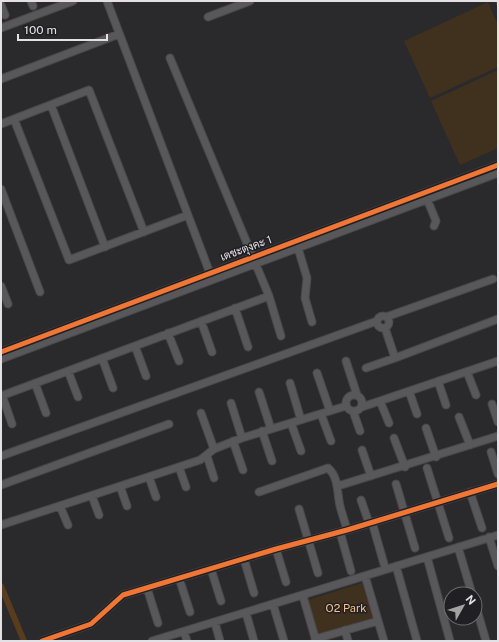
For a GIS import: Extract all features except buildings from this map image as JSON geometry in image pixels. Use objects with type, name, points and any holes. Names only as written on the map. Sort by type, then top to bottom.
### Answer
[{"type":"street","points":[[1,28],[73,1]]},
{"type":"street","points":[[107,1],[211,276]]},
{"type":"street","points":[[208,17],[250,1]]},
{"type":"street","points":[[1,5],[5,15]]},
{"type":"street","points":[[1,79],[119,34]]},
{"type":"street","points":[[170,58],[269,296],[281,336]]},
{"type":"street","points":[[1,124],[87,91],[90,92],[144,232]]},
{"type":"street","points":[[51,105],[105,247]]},
{"type":"street","points":[[14,119],[67,257],[72,260],[188,215]]},
{"type":"street","name":"เดชะตุงคะ 1","points":[[1,359],[211,276],[252,257],[498,165]]},
{"type":"street","name":"เดชะตุงคะ 1","points":[[1,352],[211,276],[256,264],[498,173]]},
{"type":"street","points":[[1,189],[40,292]]},
{"type":"street","points":[[427,199],[436,221],[434,226]]},
{"type":"street","points":[[298,248],[306,274],[305,298],[312,322]]},
{"type":"street","points":[[1,456],[377,320],[381,317],[386,317],[493,279]]},
{"type":"street","points":[[1,286],[8,304]]},
{"type":"street","points":[[12,424],[2,396],[269,296]]},
{"type":"street","points":[[235,308],[248,347]]},
{"type":"street","points":[[386,317],[388,324],[385,328],[395,358]]},
{"type":"street","points":[[366,368],[498,319]]},
{"type":"street","points":[[377,320],[379,326],[385,328]]},
{"type":"street","points":[[201,321],[212,352]]},
{"type":"street","points":[[168,333],[179,361]]},
{"type":"street","points":[[135,346],[146,376]]},
{"type":"street","points":[[102,358],[113,388]]},
{"type":"street","points":[[346,361],[357,395],[361,399],[362,407]]},
{"type":"street","points":[[352,411],[358,411],[362,407],[498,362]]},
{"type":"street","points":[[68,371],[78,397]]},
{"type":"street","points":[[467,372],[476,395]]},
{"type":"street","points":[[317,373],[330,411]]},
{"type":"street","points":[[438,381],[446,405]]},
{"type":"street","points":[[35,383],[46,413]]},
{"type":"street","points":[[290,383],[301,420]]},
{"type":"street","points":[[409,391],[417,414]]},
{"type":"street","points":[[259,392],[270,429]]},
{"type":"street","points":[[346,406],[347,398],[352,395],[357,395]]},
{"type":"street","points":[[380,401],[389,423]]},
{"type":"street","points":[[231,403],[242,438]]},
{"type":"street","points":[[492,404],[498,422]]},
{"type":"street","points":[[1,525],[179,467],[207,456],[214,449],[233,441],[346,406]]},
{"type":"street","points":[[346,406],[352,411],[360,431]]},
{"type":"street","points":[[201,413],[214,449]]},
{"type":"street","points":[[321,414],[331,441]]},
{"type":"street","points":[[459,417],[470,445]]},
{"type":"street","points":[[291,423],[301,451]]},
{"type":"street","points":[[1,485],[169,424]]},
{"type":"street","points":[[426,428],[436,457]]},
{"type":"street","points":[[262,431],[272,461]]},
{"type":"street","points":[[338,486],[405,467],[498,436]]},
{"type":"street","points":[[394,438],[405,467]]},
{"type":"street","points":[[233,441],[243,470]]},
{"type":"street","points":[[362,450],[371,476]]},
{"type":"street","points":[[491,452],[498,474]]},
{"type":"street","points":[[207,456],[214,478]]},
{"type":"street","points":[[179,467],[186,487]]},
{"type":"street","points":[[259,492],[328,468],[332,471],[338,486],[339,505],[351,571]]},
{"type":"street","points":[[427,468],[449,538]]},
{"type":"street","points":[[149,477],[156,497]]},
{"type":"street","points":[[396,484],[403,513],[415,548]]},
{"type":"street","points":[[42,641],[91,624],[121,595],[276,549],[344,531],[498,484]]},
{"type":"street","points":[[120,486],[127,506]]},
{"type":"street","points":[[470,492],[482,528]]},
{"type":"street","points":[[92,496],[99,515]]},
{"type":"street","points":[[361,500],[371,523],[384,564]]},
{"type":"street","points":[[60,506],[68,526]]},
{"type":"street","points":[[299,509],[318,573]]},
{"type":"street","points":[[155,641],[498,534]]},
{"type":"street","points":[[489,537],[498,566]]},
{"type":"street","points":[[458,547],[470,586]]},
{"type":"street","points":[[276,549],[286,582]]},
{"type":"street","points":[[426,556],[450,641]]},
{"type":"street","points":[[244,559],[254,593]]},
{"type":"street","points":[[396,566],[417,641]]},
{"type":"street","points":[[211,569],[221,601]]},
{"type":"street","points":[[365,576],[384,641]]},
{"type":"street","points":[[179,578],[190,612]]},
{"type":"street","points":[[147,588],[158,623]]},
{"type":"street","points":[[303,596],[316,640],[378,621]]},
{"type":"street","points":[[273,604],[284,641]]},
{"type":"street","points":[[246,613],[254,641]]},
{"type":"street","points":[[215,623],[220,641]]},
{"type":"street","points":[[482,626],[486,641]]},
{"type":"street","points":[[345,630],[348,641]]},
{"type":"street","points":[[184,632],[187,641]]},
{"type":"green space","points":[[488,2],[498,25],[498,67],[430,98],[404,41]]},
{"type":"green space","points":[[498,70],[498,148],[460,165],[431,101]]},
{"type":"green space","name":"O2 Park","points":[[362,583],[373,619],[318,635],[308,600]]},
{"type":"waterway","points":[[496,1],[498,6]]},
{"type":"waterway","points":[[1,586],[24,641]]},
{"type":"cycle path","points":[[1,352],[498,165]]},
{"type":"cycle path","points":[[42,641],[91,624],[123,595],[276,549],[347,530],[498,484]]}]
